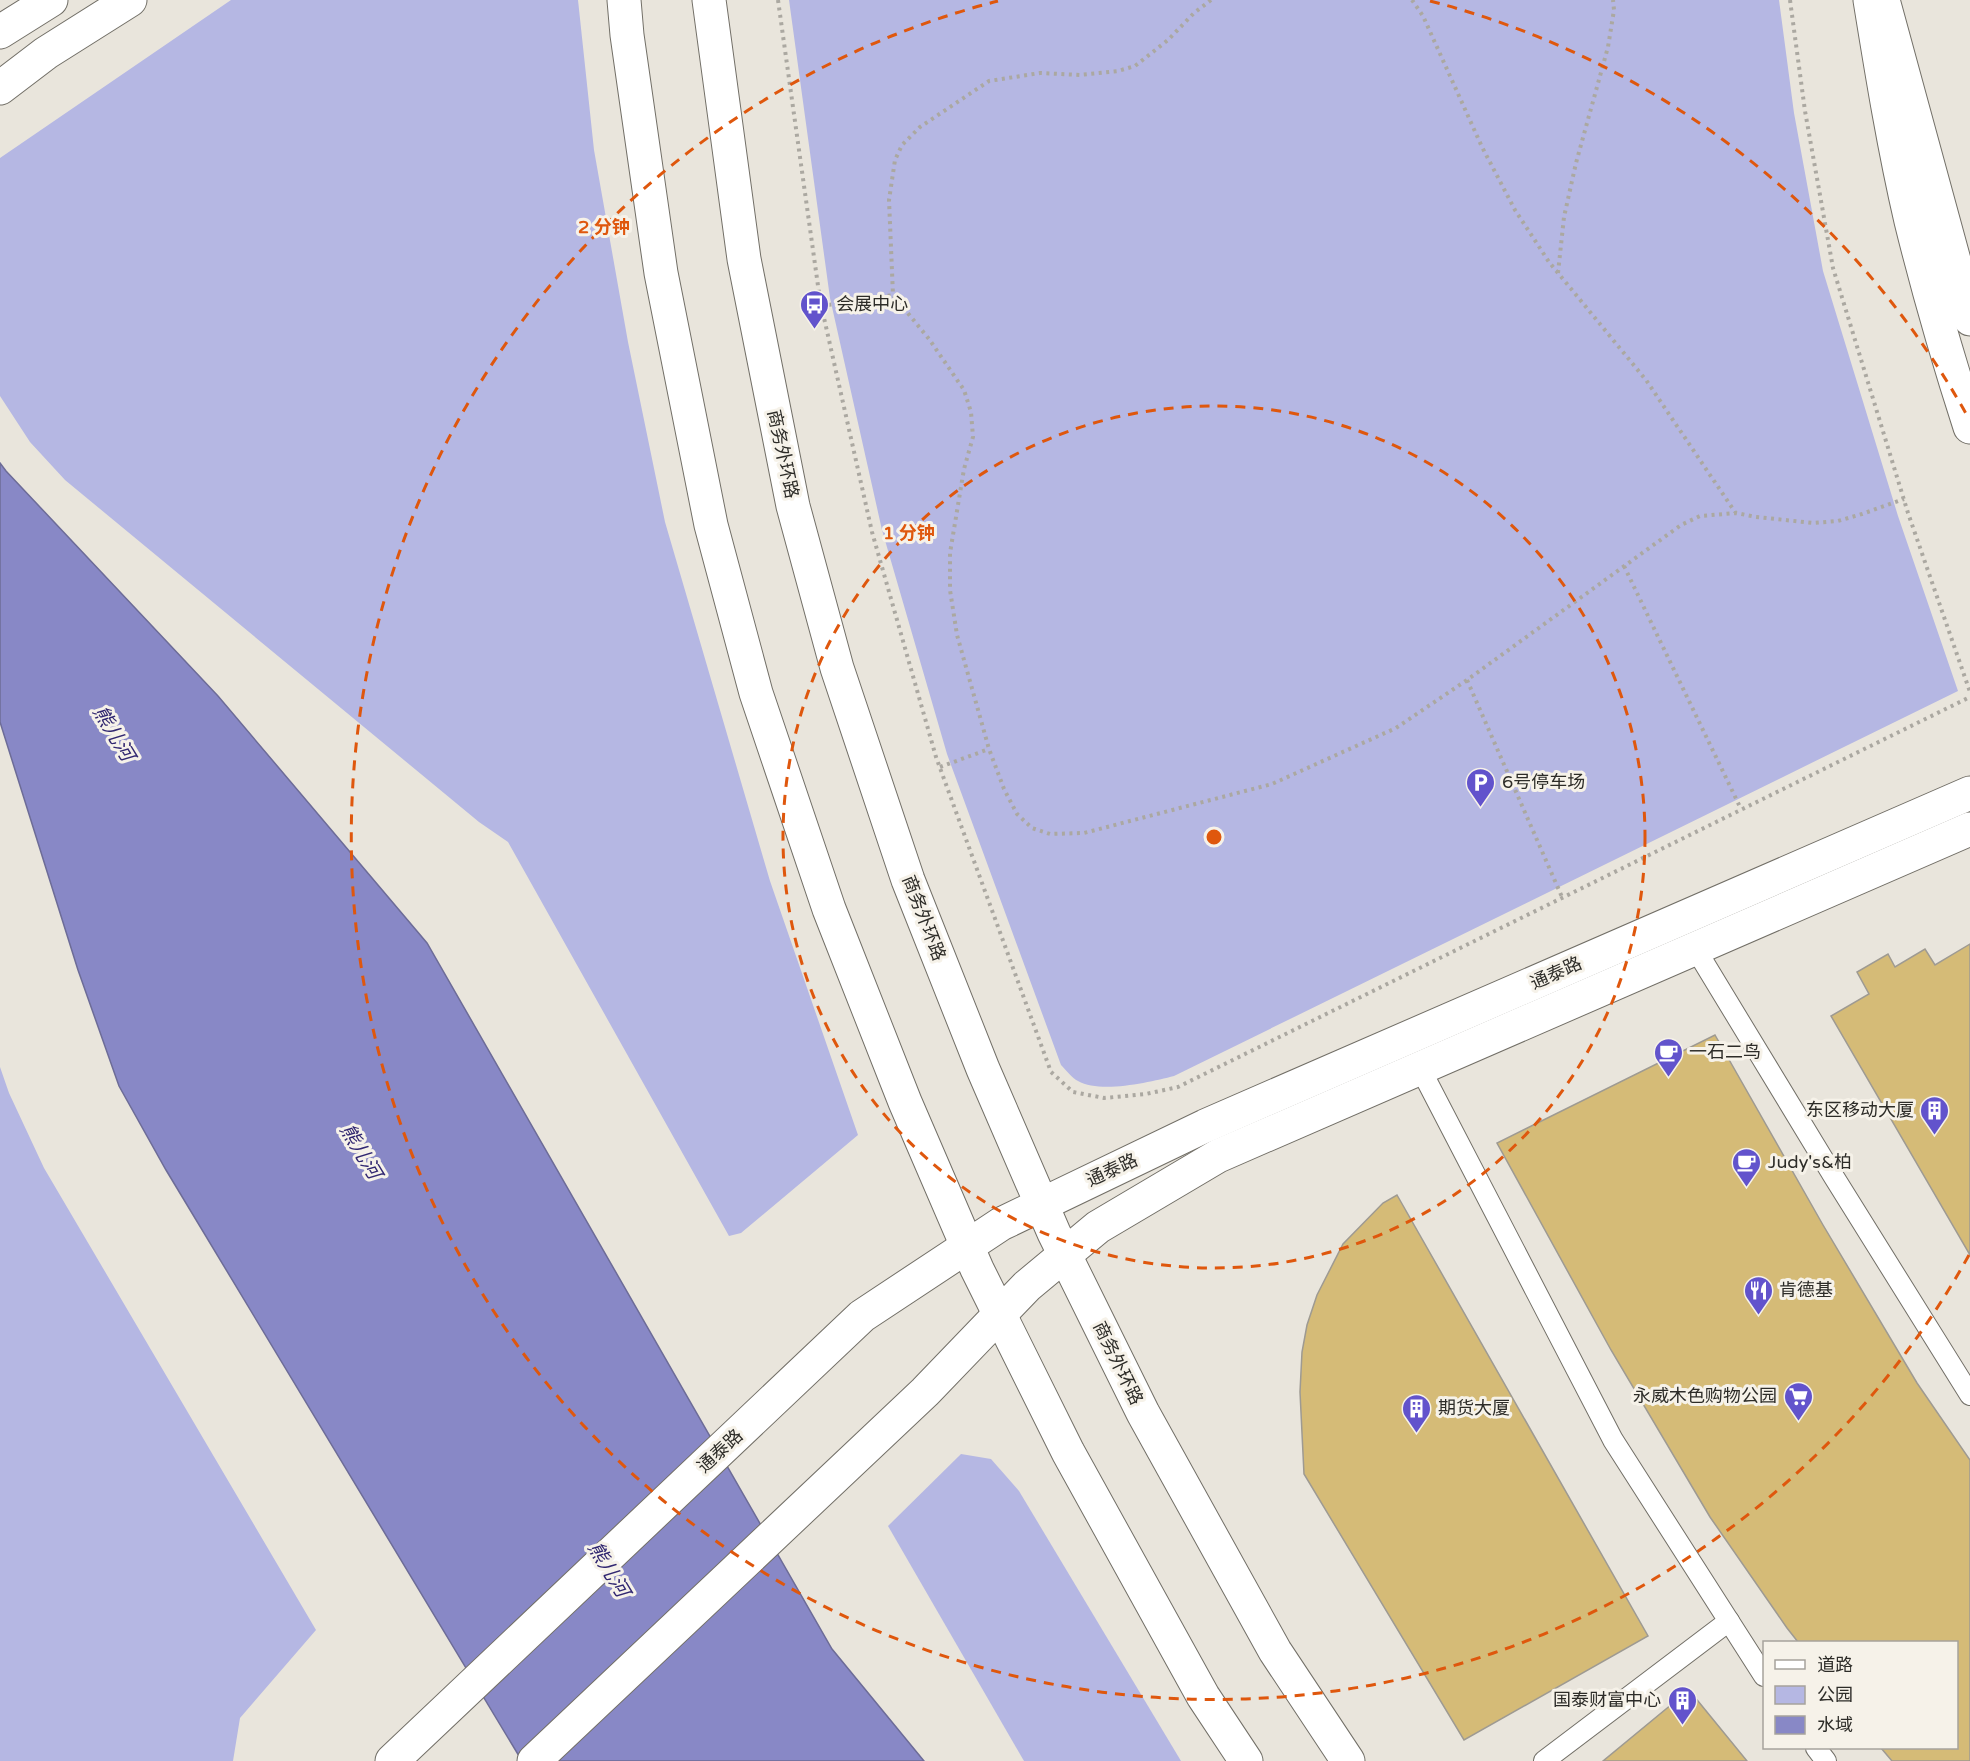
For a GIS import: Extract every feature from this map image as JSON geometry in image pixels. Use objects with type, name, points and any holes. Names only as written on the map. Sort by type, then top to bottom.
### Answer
[{"type":"street","points":[[0,32],[51,0]]},
{"type":"street","points":[[0,88],[46,53],[130,0]]},
{"type":"street","points":[[624,0],[661,273],[711,525],[756,693],[829,909],[905,1102],[1000,1314],[1068,1452],[1108,1526],[1203,1696],[1246,1761]]},
{"type":"street","name":"商务外环路","points":[[709,0],[746,271],[793,506],[837,668],[908,880],[983,1069],[1042,1203],[1143,1413],[1275,1651],[1348,1761]]},
{"type":"street","points":[[1852,0],[1885,92]]},
{"type":"street","points":[[1870,0],[1885,92],[1911,221],[1946,354],[1970,428]]},
{"type":"street","points":[[1883,0],[1970,319]]},
{"type":"street","name":"通泰路","points":[[392,1761],[862,1316],[1001,1224],[1216,1121],[1970,793]]},
{"type":"street","name":"通泰路","points":[[534,1761],[926,1392],[1027,1286],[1098,1227],[1218,1156],[1970,829]]},
{"type":"lane","points":[[1695,948],[1970,1395]]},
{"type":"lane","points":[[1420,1068],[1613,1440],[1763,1674]]},
{"type":"lane","points":[[1544,1761],[1729,1622]]},
{"type":"lane","points":[[1817,1749],[1826,1761]]},
{"type":"path","points":[[778,0],[821,306],[872,532],[940,767],[1051,1072],[1073,1092],[1104,1098],[1146,1094],[1178,1087],[1970,697]]},
{"type":"path","points":[[1211,0],[1194,13],[1168,40],[1135,66],[1080,75],[1040,73],[989,81],[920,127],[902,145],[895,160],[889,200],[892,295],[929,339],[964,390],[971,412],[973,437],[964,469],[950,553],[950,590],[957,635],[989,749],[1004,789],[1017,814],[1032,828],[1050,834],[1084,833],[1272,784],[1396,728],[1467,680],[1681,525],[1700,516],[1736,513],[1756,518],[1814,523],[1862,514],[1904,500]]},
{"type":"path","points":[[1412,0],[1423,16],[1482,147],[1515,210],[1558,273],[1646,380],[1736,513]]},
{"type":"path","points":[[1558,273],[1564,218],[1576,163],[1608,47],[1614,0]]},
{"type":"path","points":[[1790,0],[1797,64],[1833,268],[1904,500],[1970,692]]},
{"type":"path","points":[[821,306],[892,295]]},
{"type":"path","points":[[1624,566],[1741,809]]},
{"type":"path","points":[[1467,680],[1563,897]]},
{"type":"path","points":[[940,767],[989,749]]},
{"type":"green space","points":[[231,0],[578,0],[594,150],[628,342],[665,522],[770,881],[858,1135],[741,1233],[729,1236],[508,842],[479,822],[65,480],[30,442],[0,396],[0,158]]},
{"type":"green space","points":[[789,0],[1779,0],[1794,113],[1823,271],[1898,516],[1958,691],[1174,1076],[1112,1087],[1099,1087],[1078,1081],[1061,1065],[947,754],[882,530],[830,298]]},
{"type":"green space","points":[[0,1067],[9,1093],[44,1168],[316,1630],[240,1718],[233,1761],[0,1761]]},
{"type":"green space","points":[[961,1454],[991,1459],[1019,1491],[1181,1761],[1024,1761],[888,1526]]},
{"type":"water","name":"熊儿河","points":[[0,463],[218,696],[427,943],[832,1649],[924,1761],[522,1761],[166,1170],[119,1086],[78,970],[0,722]]},
{"type":"building","name":"东区移动大厦","points":[[1970,944],[1970,1255],[1831,1016],[1869,994],[1857,972],[1888,954],[1895,967],[1925,949],[1935,965]]},
{"type":"building","name":"永威木色购物公园","points":[[1715,1035],[1823,1225],[1917,1383],[1970,1460],[1970,1761],[1892,1761],[1882,1749],[1958,1749],[1958,1641],[1797,1641],[1787,1628],[1710,1517],[1611,1350],[1497,1143]]},
{"type":"building","name":"期货大厦","points":[[1397,1195],[1648,1636],[1464,1740],[1304,1474],[1300,1392],[1302,1352],[1307,1325],[1317,1295],[1343,1244],[1383,1203]]},
{"type":"building","name":"国泰财富中心","points":[[1689,1690],[1747,1761],[1603,1761]]},
{"type":"place","name":"会展中心","points":[[815,330]]},
{"type":"place","name":"6号停车场","points":[[1481,808]]},
{"type":"place","name":"一石二鸟","points":[[1668,1078]]},
{"type":"place","name":"东区移动大厦","points":[[1935,1136]]},
{"type":"place","name":"Judy's&柏","points":[[1747,1188]]},
{"type":"place","name":"肯德基","points":[[1758,1316]]},
{"type":"place","name":"永威木色购物公园","points":[[1798,1422]]},
{"type":"place","name":"期货大厦","points":[[1417,1434]]},
{"type":"place","name":"国泰财富中心","points":[[1682,1726]]}]
